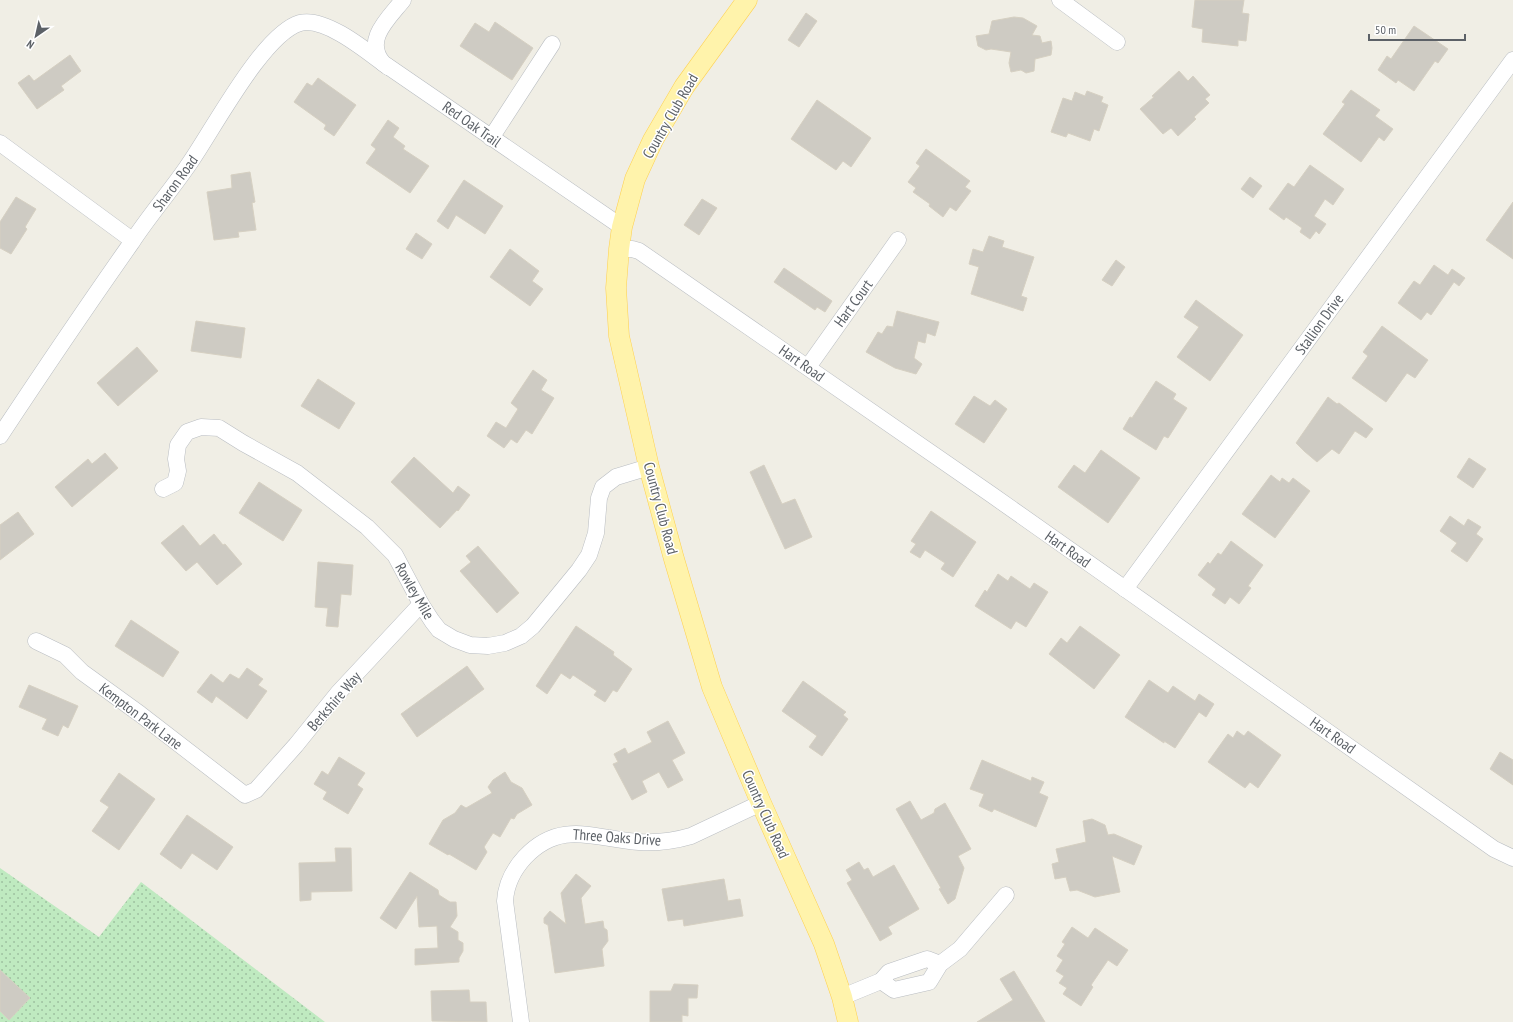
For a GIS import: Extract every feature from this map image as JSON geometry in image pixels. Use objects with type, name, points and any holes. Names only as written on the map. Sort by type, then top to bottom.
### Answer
[{"type":"main road","name":"Country Club Road","points":[[747,0],[684,87],[653,140],[635,179],[622,227],[619,249],[616,288],[619,336],[649,467],[674,559],[712,687],[760,803],[824,944],[842,997],[848,1022]]},
{"type":"street","name":"Red Oak Trail","points":[[403,0],[381,28],[376,38],[375,43],[379,58],[388,67],[622,227]]},
{"type":"street","points":[[1060,0],[1117,42]]},
{"type":"street","name":"Sharon Road","points":[[0,436],[40,374],[132,240],[187,167],[241,83],[267,48],[286,30],[306,22],[325,26],[362,48],[388,67]]},
{"type":"street","points":[[491,138],[552,44]]},
{"type":"street","name":"Stallion Drive","points":[[1125,589],[1513,60]]},
{"type":"street","points":[[0,143],[132,240]]},
{"type":"street","name":"Hart Court","points":[[808,367],[898,240]]},
{"type":"street","name":"Hart Road","points":[[619,249],[632,249],[638,251],[808,367],[1494,849],[1513,858]]},
{"type":"street","name":"Rowley Mile","points":[[164,489],[175,483],[178,471],[176,459],[178,445],[187,432],[201,426],[219,428],[297,473],[367,527],[395,555],[421,604],[439,630],[454,639],[470,645],[488,646],[505,643],[521,636],[533,626],[579,570],[589,555],[596,533],[599,498],[602,487],[616,477],[649,467]]},
{"type":"street","name":"Berkshire Way","points":[[246,795],[256,790],[296,745],[338,693],[421,604]]},
{"type":"street","name":"Kempton Park Lane","points":[[36,641],[64,655],[82,672],[246,795]]},
{"type":"street","name":"Three Oaks Drive","points":[[522,1022],[505,901],[511,876],[531,851],[546,840],[566,834],[584,834],[640,842],[679,839],[690,836],[760,803]]},
{"type":"street","points":[[881,981],[894,990],[929,982],[940,964],[960,949],[1006,895]]},
{"type":"street","points":[[842,997],[881,981],[889,972],[927,959],[940,964]]},
{"type":"green space","points":[[0,868],[99,937],[141,882],[325,1022],[0,1022]]},
{"type":"building","points":[[1195,0],[1244,0],[1242,13],[1249,14],[1246,41],[1238,40],[1238,46],[1202,42],[1203,29],[1192,27]]},
{"type":"building","points":[[806,13],[817,21],[799,47],[788,40]]},
{"type":"building","points":[[1014,17],[1023,18],[1037,26],[1032,35],[1040,36],[1042,43],[1051,41],[1051,55],[1035,59],[1034,71],[1026,73],[1021,70],[1011,72],[1009,63],[1011,52],[991,49],[986,50],[978,46],[976,36],[989,34],[992,21]]},
{"type":"building","points":[[495,22],[533,48],[512,80],[460,46],[475,23],[489,32]]},
{"type":"building","points":[[1414,26],[1448,49],[1438,63],[1435,61],[1414,91],[1398,80],[1396,83],[1378,70],[1387,56],[1391,59]]},
{"type":"building","points":[[70,55],[81,71],[61,86],[64,90],[37,109],[18,83],[29,75],[34,81]]},
{"type":"building","points":[[1179,71],[1188,81],[1193,76],[1210,95],[1205,99],[1209,103],[1194,117],[1196,119],[1178,136],[1171,128],[1163,134],[1140,109]]},
{"type":"building","points":[[318,78],[356,105],[334,136],[324,129],[326,125],[294,102],[307,83],[312,86]]},
{"type":"building","points":[[1351,90],[1380,110],[1375,116],[1393,129],[1384,141],[1379,137],[1361,162],[1323,134],[1345,104],[1342,102]]},
{"type":"building","points":[[1087,91],[1103,97],[1101,102],[1108,105],[1099,131],[1094,129],[1090,141],[1068,133],[1066,137],[1051,132],[1063,98],[1072,101],[1075,92],[1085,96]]},
{"type":"building","points":[[817,100],[871,138],[851,167],[843,161],[836,170],[791,139]]},
{"type":"building","points":[[388,120],[399,128],[393,137],[405,146],[403,149],[429,166],[410,193],[366,163],[376,149],[371,145]]},
{"type":"building","points":[[926,149],[970,181],[965,187],[971,191],[956,211],[950,207],[943,217],[929,206],[930,204],[913,192],[916,188],[908,182],[920,166],[916,163]]},
{"type":"building","points":[[1310,165],[1344,189],[1333,205],[1325,199],[1314,216],[1326,224],[1319,234],[1316,231],[1310,239],[1300,232],[1302,228],[1286,217],[1284,220],[1269,209],[1288,183],[1294,187]]},
{"type":"building","points":[[250,172],[255,202],[252,203],[256,230],[238,232],[239,237],[214,240],[207,192],[232,188],[231,175]]},
{"type":"building","points":[[1250,177],[1262,186],[1253,198],[1241,189]]},
{"type":"building","points":[[464,180],[503,206],[485,234],[456,215],[448,229],[437,221]]},
{"type":"building","points":[[16,197],[36,209],[25,227],[27,229],[11,254],[0,248],[0,222]]},
{"type":"building","points":[[702,199],[717,208],[699,235],[684,225]]},
{"type":"building","points":[[1513,202],[1513,259],[1486,240]]},
{"type":"building","points":[[416,233],[432,244],[422,259],[406,249]]},
{"type":"building","points":[[989,236],[1004,241],[1002,247],[1034,257],[1021,296],[1027,298],[1023,311],[971,294],[979,267],[969,264],[973,249],[983,252]]},
{"type":"building","points":[[510,249],[539,271],[532,281],[543,289],[530,306],[490,277]]},
{"type":"building","points":[[1116,260],[1125,267],[1112,286],[1102,280]]},
{"type":"building","points":[[1434,265],[1448,275],[1452,269],[1465,278],[1459,286],[1454,282],[1431,315],[1427,312],[1421,320],[1398,303],[1414,281],[1420,285]]},
{"type":"building","points":[[784,268],[832,301],[825,312],[817,307],[815,310],[774,282]]},
{"type":"building","points":[[1196,300],[1243,335],[1210,381],[1177,357],[1199,327],[1184,317]]},
{"type":"building","points":[[897,311],[939,322],[935,336],[927,333],[925,343],[918,341],[914,358],[922,364],[916,374],[895,368],[866,352],[878,332],[882,334],[887,326],[893,327]]},
{"type":"building","points":[[196,321],[245,328],[241,358],[191,351]]},
{"type":"building","points":[[1382,326],[1428,360],[1415,378],[1407,373],[1386,402],[1352,378],[1368,356],[1363,352]]},
{"type":"building","points":[[137,347],[158,371],[118,406],[97,383]]},
{"type":"building","points":[[533,370],[547,380],[541,390],[554,398],[532,434],[526,430],[517,443],[511,439],[504,448],[487,436],[496,422],[506,428],[518,409],[511,403]]},
{"type":"building","points":[[318,379],[355,403],[339,429],[301,406]]},
{"type":"building","points":[[1156,381],[1176,394],[1173,399],[1187,408],[1168,438],[1164,436],[1156,450],[1123,429]]},
{"type":"building","points":[[974,396],[990,406],[995,400],[1007,409],[984,443],[955,424]]},
{"type":"building","points":[[1328,397],[1337,404],[1339,403],[1373,429],[1366,438],[1355,431],[1339,454],[1332,449],[1317,462],[1296,443]]},
{"type":"building","points":[[1101,450],[1140,478],[1108,523],[1058,487],[1074,465],[1085,473]]},
{"type":"building","points":[[105,453],[118,468],[72,507],[55,487],[88,459],[92,464]]},
{"type":"building","points":[[414,457],[453,493],[458,486],[470,495],[458,511],[457,510],[440,528],[391,482]]},
{"type":"building","points":[[1469,458],[1486,469],[1473,488],[1457,477]]},
{"type":"building","points":[[764,465],[782,504],[795,499],[812,537],[785,549],[750,472]]},
{"type":"building","points":[[1271,475],[1280,482],[1282,478],[1289,483],[1293,478],[1310,491],[1275,538],[1242,514]]},
{"type":"building","points":[[259,482],[302,510],[283,541],[239,513]]},
{"type":"building","points":[[931,511],[976,542],[953,577],[941,569],[945,563],[925,550],[920,558],[910,552],[916,544],[911,541]]},
{"type":"building","points":[[18,512],[34,534],[0,560],[0,525]]},
{"type":"building","points":[[1450,516],[1464,526],[1468,519],[1481,527],[1476,534],[1483,539],[1467,562],[1451,551],[1457,543],[1440,531]]},
{"type":"building","points":[[183,525],[200,546],[214,534],[223,545],[225,544],[242,564],[217,585],[197,562],[186,571],[161,543]]},
{"type":"building","points":[[1231,541],[1263,565],[1248,586],[1251,588],[1239,604],[1230,597],[1225,604],[1212,595],[1216,589],[1198,575],[1208,562],[1210,564],[1218,553],[1221,555]]},
{"type":"building","points":[[478,546],[519,593],[497,613],[460,571],[471,562],[466,556]]},
{"type":"building","points":[[318,562],[353,565],[351,595],[341,594],[338,627],[326,626],[328,608],[315,607]]},
{"type":"building","points":[[998,574],[1008,581],[1011,576],[1030,589],[1034,583],[1048,592],[1026,627],[1016,621],[1011,629],[975,606],[985,590],[987,592]]},
{"type":"building","points":[[131,620],[179,652],[163,677],[115,646]]},
{"type":"building","points":[[576,626],[614,652],[613,655],[632,669],[617,692],[613,690],[605,702],[594,695],[597,691],[573,675],[570,679],[561,673],[547,694],[536,686]]},
{"type":"building","points":[[1080,626],[1120,655],[1094,689],[1049,654],[1061,638],[1067,643]]},
{"type":"building","points":[[467,666],[484,689],[417,737],[401,714]]},
{"type":"building","points":[[247,668],[263,679],[258,685],[267,691],[247,719],[216,696],[212,703],[197,692],[211,674],[223,683],[230,674],[239,679]]},
{"type":"building","points":[[1149,680],[1168,693],[1173,686],[1195,701],[1199,694],[1214,704],[1206,717],[1199,712],[1175,748],[1164,741],[1164,743],[1125,717]]},
{"type":"building","points":[[803,681],[846,712],[843,715],[848,719],[822,756],[809,747],[817,736],[782,711]]},
{"type":"building","points":[[29,685],[78,706],[68,728],[63,725],[58,736],[42,729],[47,719],[19,707]]},
{"type":"building","points":[[668,721],[685,753],[672,760],[683,780],[668,788],[659,772],[642,781],[647,792],[632,800],[613,764],[618,762],[614,754],[625,748],[628,754],[652,742],[647,732]]},
{"type":"building","points":[[1237,731],[1244,736],[1248,731],[1281,755],[1258,788],[1250,782],[1245,788],[1208,762],[1228,734],[1233,738]]},
{"type":"building","points":[[1500,752],[1513,760],[1513,785],[1490,769]]},
{"type":"building","points":[[339,757],[365,773],[357,785],[363,789],[348,814],[323,799],[327,792],[314,784],[322,771],[328,775]]},
{"type":"building","points":[[982,760],[1031,781],[1032,777],[1044,782],[1039,793],[1048,797],[1036,827],[994,809],[992,812],[979,806],[984,794],[970,789]]},
{"type":"building","points":[[505,772],[511,782],[522,788],[532,805],[517,814],[514,819],[511,818],[500,837],[493,833],[484,847],[487,852],[476,870],[429,844],[443,820],[455,813],[461,805],[466,808],[492,793],[488,787],[493,780]]},
{"type":"building","points":[[119,773],[155,799],[119,850],[92,831],[109,807],[100,801]]},
{"type":"building","points":[[910,801],[921,820],[934,813],[935,809],[945,803],[971,849],[958,856],[964,868],[955,899],[948,904],[939,889],[941,888],[896,809]]},
{"type":"building","points":[[187,815],[233,847],[217,870],[192,853],[181,869],[160,854]]},
{"type":"building","points":[[1092,819],[1105,825],[1108,835],[1114,834],[1142,846],[1134,865],[1112,856],[1120,892],[1095,897],[1077,890],[1070,891],[1066,877],[1055,879],[1052,864],[1059,862],[1056,849],[1086,842],[1083,821]]},
{"type":"building","points":[[335,848],[351,848],[352,891],[311,892],[311,900],[300,901],[299,863],[336,862]]},
{"type":"building","points":[[859,862],[864,870],[868,868],[873,877],[894,865],[919,909],[888,927],[892,934],[880,941],[847,883],[852,880],[846,870]]},
{"type":"building","points":[[410,872],[438,890],[439,895],[450,902],[456,902],[457,916],[450,927],[458,932],[458,940],[463,943],[463,951],[459,958],[459,962],[415,965],[415,949],[438,948],[437,926],[419,927],[417,896],[396,929],[380,918]]},
{"type":"building","points":[[576,874],[591,886],[581,898],[585,924],[603,921],[604,928],[607,930],[608,941],[602,949],[604,966],[555,973],[548,925],[544,923],[544,918],[550,911],[566,924],[561,893]]},
{"type":"building","points":[[724,879],[728,901],[740,899],[743,916],[684,926],[683,919],[668,921],[662,889]]},
{"type":"building","points":[[1072,927],[1088,938],[1095,928],[1128,950],[1117,966],[1108,960],[1091,985],[1093,987],[1081,1006],[1063,994],[1067,988],[1059,983],[1064,976],[1056,971],[1063,960],[1057,956],[1065,944],[1062,942]]},
{"type":"building","points":[[0,970],[30,998],[9,1020],[0,1011]]},
{"type":"building","points":[[1014,971],[1045,1022],[977,1022],[1013,1000],[1000,979]]},
{"type":"building","points":[[674,984],[698,985],[697,998],[688,998],[688,1016],[682,1015],[682,1022],[650,1022],[650,991],[671,991]]},
{"type":"building","points":[[469,990],[470,1002],[486,1002],[487,1022],[432,1021],[431,991]]}]
